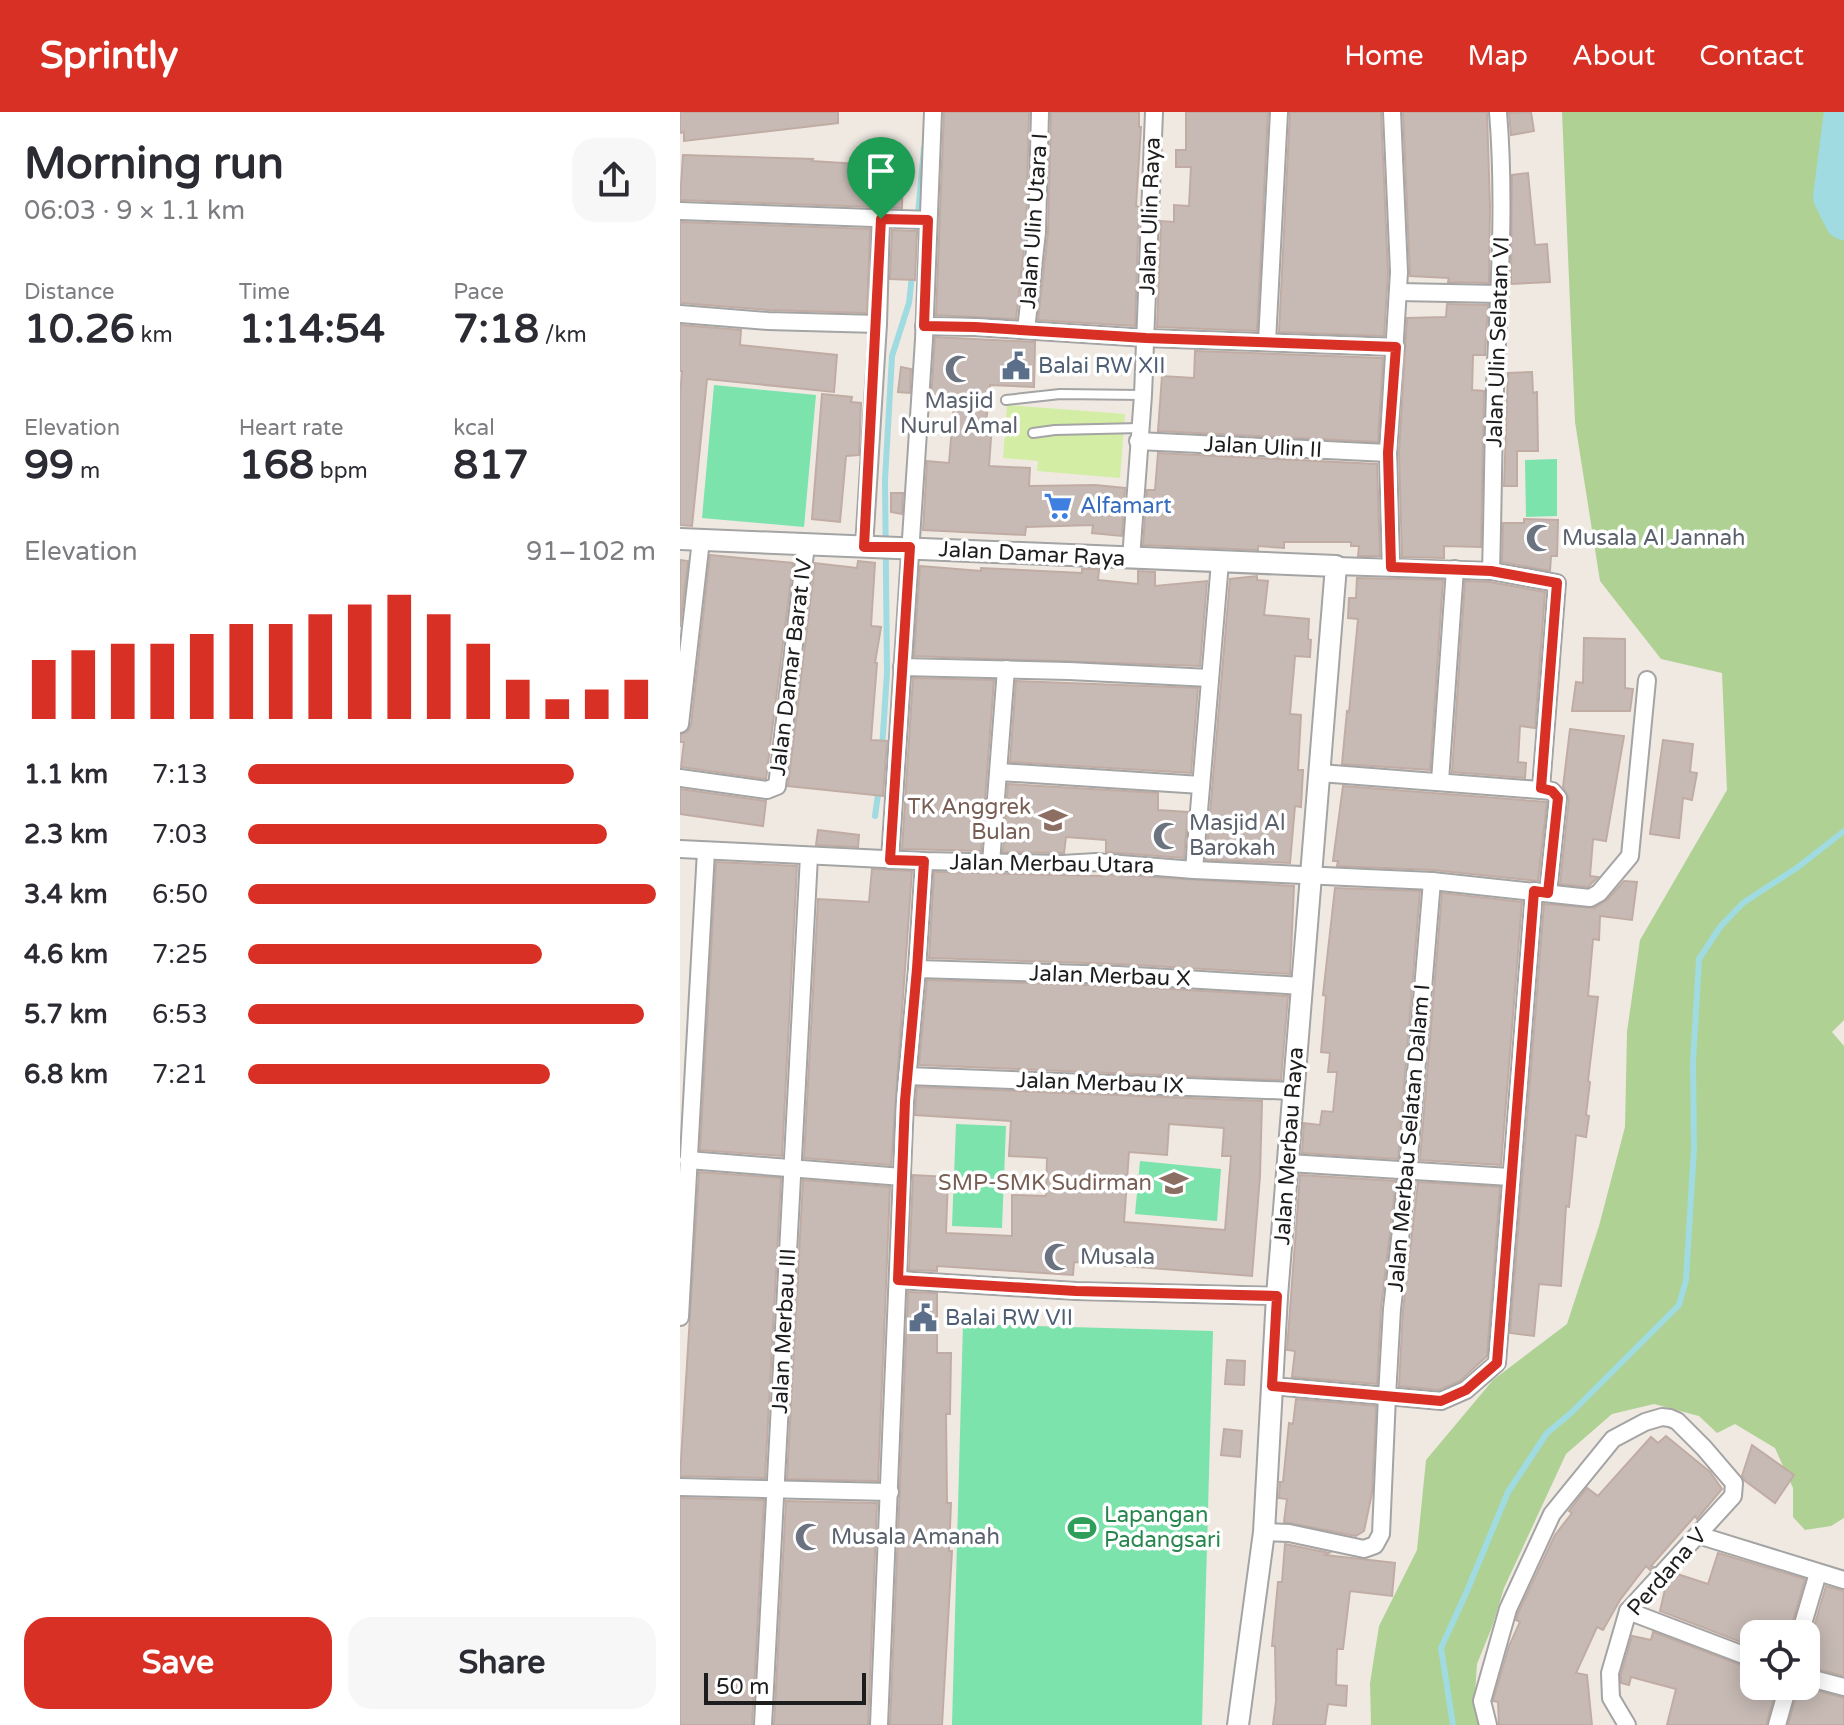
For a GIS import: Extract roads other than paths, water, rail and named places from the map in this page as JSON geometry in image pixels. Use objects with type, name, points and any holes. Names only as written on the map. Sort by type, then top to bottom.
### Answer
[{"type":"street","points":[[886,547],[924,326],[920,220],[933,112]]},
{"type":"street","name":"Jalan Ulin Utara I","points":[[1026,330],[1037,232],[1040,112]]},
{"type":"street","name":"Jalan Ulin Raya","points":[[1131,559],[1146,338],[1154,112]]},
{"type":"street","points":[[1267,342],[1279,112]]},
{"type":"street","points":[[1391,567],[1388,453],[1398,292],[1392,112]]},
{"type":"street","name":"Jalan Ulin Selatan VI","points":[[1491,571],[1500,294],[1501,149],[1498,112]]},
{"type":"street","points":[[680,211],[920,220]]},
{"type":"street","points":[[881,219],[878,324],[886,547],[902,667],[890,860]]},
{"type":"street","points":[[1398,292],[1500,294]]},
{"type":"street","points":[[680,314],[768,321],[878,324]]},
{"type":"street","points":[[924,326],[1396,347]]},
{"type":"street","name":"Jalan Ulin II","points":[[1140,434],[1388,453]]},
{"type":"street","points":[[680,724],[690,540]]},
{"type":"street","name":"Jalan Damar Raya","points":[[690,540],[1336,566]]},
{"type":"street","name":"Jalan Damar Barat IV","points":[[680,778],[767,790],[777,786],[806,545]]},
{"type":"street","points":[[1194,870],[1220,562]]},
{"type":"street","points":[[1336,566],[1491,571],[1555,581],[1558,591],[1541,788]]},
{"type":"street","name":"Jalan Merbau Raya","points":[[1238,1725],[1264,1532],[1277,1296],[1336,566]]},
{"type":"street","points":[[1440,781],[1455,569]]},
{"type":"street","points":[[902,667],[1210,678]]},
{"type":"street","points":[[991,863],[1006,669]]},
{"type":"street","name":"Jalan Merbau Utara","points":[[680,849],[890,860],[1096,862],[1194,870],[1432,881],[1590,898],[1630,856],[1647,680]]},
{"type":"street","points":[[999,772],[1201,785]]},
{"type":"street","points":[[1272,1386],[1441,1401],[1466,1390],[1497,1363],[1510,1177],[1541,892],[1558,798],[1552,791],[1541,788],[1320,773]]},
{"type":"street","points":[[680,1317],[706,851]]},
{"type":"street","name":"Jalan Merbau III","points":[[763,1725],[809,856]]},
{"type":"street","points":[[879,1725],[907,1076],[924,861]]},
{"type":"street","name":"Jalan Merbau Selatan Dalam I","points":[[1264,1532],[1289,1533],[1364,1549],[1375,1545],[1381,1534],[1392,1309],[1408,1169],[1432,881]]},
{"type":"street","name":"Jalan Merbau X","points":[[917,969],[1118,975],[1302,986]]},
{"type":"street","name":"Jalan Merbau IX","points":[[907,1076],[1293,1091]]},
{"type":"street","points":[[688,1160],[902,1177]]},
{"type":"street","points":[[1289,1163],[1510,1177]]},
{"type":"street","points":[[898,1280],[1076,1291],[1277,1296]]},
{"type":"street","name":"Perdana V","points":[[1488,1725],[1482,1701],[1508,1609],[1552,1514],[1613,1439],[1645,1422],[1670,1418],[1677,1421],[1726,1472],[1734,1483],[1733,1496],[1628,1611],[1610,1673],[1611,1698],[1627,1725]]},
{"type":"street","points":[[680,1487],[890,1492]]},
{"type":"street","points":[[1698,1535],[1844,1580]]},
{"type":"street","points":[[1804,1620],[1818,1573]]},
{"type":"street","points":[[1628,1611],[1740,1654]]},
{"type":"street","points":[[1820,1681],[1844,1687]]},
{"type":"street","points":[[1777,1725],[1784,1700]]},
{"type":"lane","points":[[1006,400],[1060,394],[1143,395]]},
{"type":"lane","points":[[1033,433],[1055,430],[1140,434]]},
{"type":"waterway","points":[[1843,112],[1832,197],[1844,221]]},
{"type":"waterway","points":[[916,236],[924,148]]},
{"type":"waterway","points":[[882,749],[887,673],[885,480],[892,356],[909,303],[912,275]]},
{"type":"waterway","points":[[875,816],[879,788]]},
{"type":"waterway","points":[[1453,1725],[1441,1648],[1508,1492],[1547,1433],[1679,1305],[1686,1280],[1694,1148],[1693,1062],[1699,959],[1720,927],[1743,903],[1798,867],[1844,831]]},
{"type":"place","name":"Balai RW XII","points":[[1016,366]]},
{"type":"place","name":"Masjid Nurul Amal","points":[[959,369]]},
{"type":"place","name":"Alfamart","points":[[1058,506]]},
{"type":"place","name":"Musala Al Jannah","points":[[1540,538]]},
{"type":"place","name":"TK Anggrek Bulan","points":[[1053,820]]},
{"type":"place","name":"Masjid Al Barokah","points":[[1167,836]]},
{"type":"place","name":"SMP-SMK Sudirman","points":[[1174,1183]]},
{"type":"place","name":"Musala","points":[[1058,1257]]},
{"type":"place","name":"Balai RW VII","points":[[923,1318]]},
{"type":"place","name":"Lapangan Padangsari","points":[[1082,1528]]},
{"type":"place","name":"Musala Amanah","points":[[809,1537]]}]
